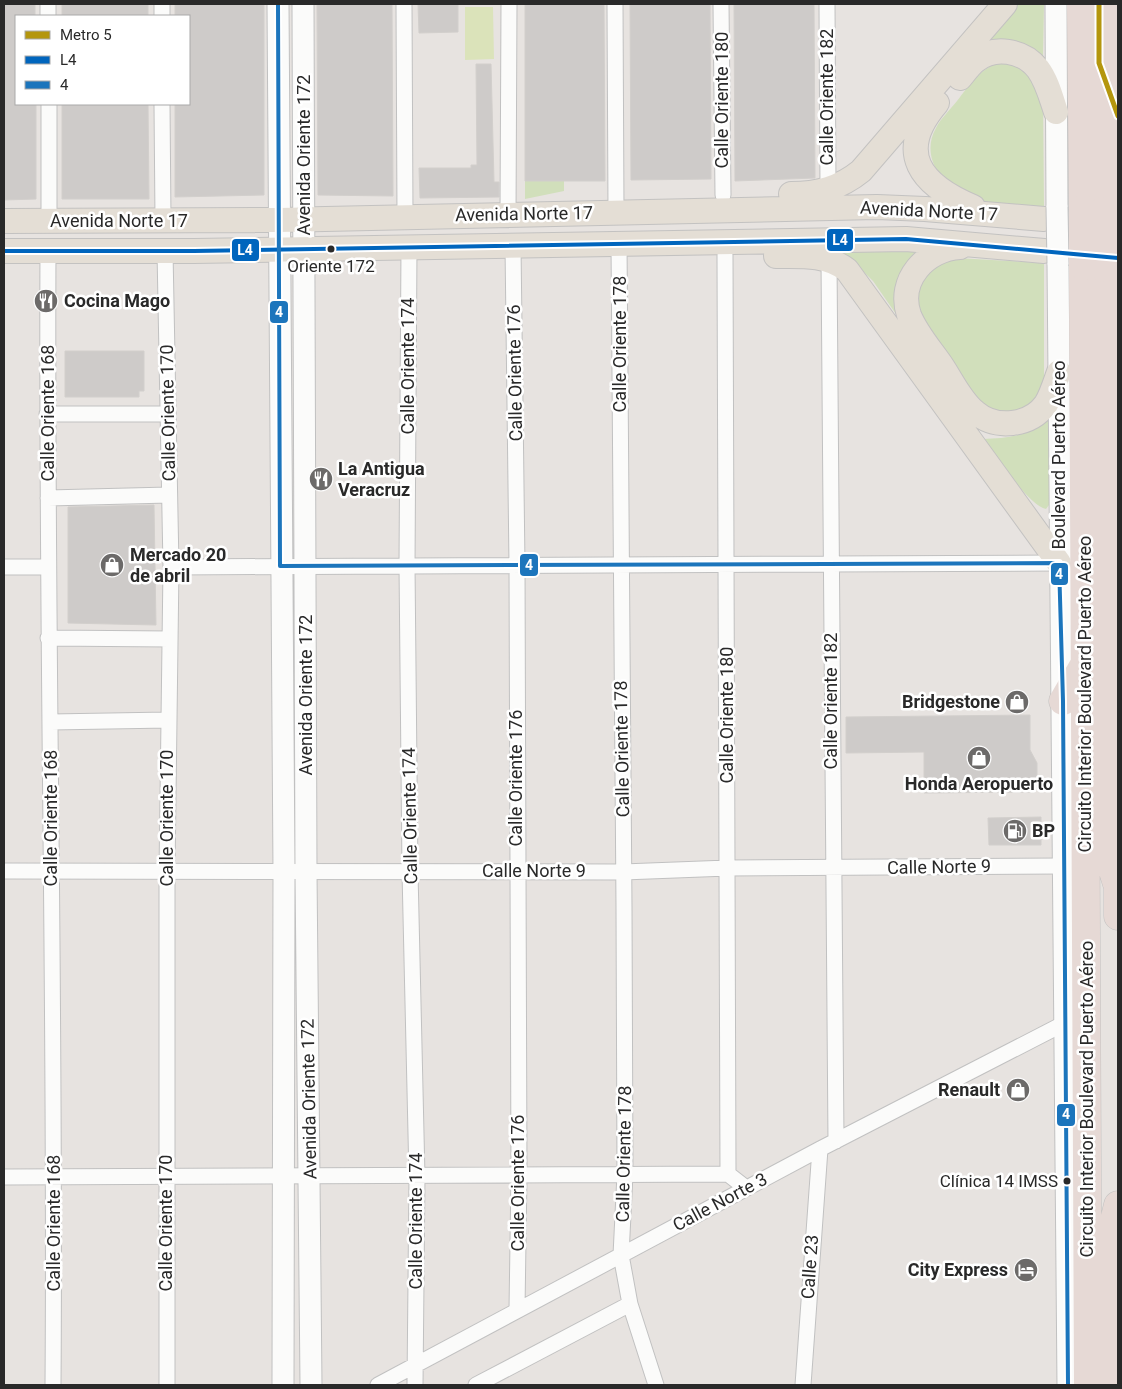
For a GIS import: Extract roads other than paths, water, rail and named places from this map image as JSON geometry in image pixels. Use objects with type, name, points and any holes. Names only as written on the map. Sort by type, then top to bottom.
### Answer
[{"type":"highway","name":"Circuito Interior Boulevard Puerto Aéreo","points":[[1081,4],[1072,212],[1072,262],[1085,663],[1088,1385]]},
{"type":"highway","name":"Circuito Interior Boulevard Puerto Aéreo","points":[[1072,212],[1103,4]]},
{"type":"highway","name":"Circuito Interior Boulevard Puerto Aéreo","points":[[1072,262],[1107,852],[1118,886]]},
{"type":"highway","points":[[1063,700],[1085,663]]},
{"type":"highway","points":[[1118,886],[1118,916]]},
{"type":"highway","points":[[1066,1118],[1087,1150]]},
{"type":"highway","name":"Circuito Interior Boulevard Puerto Aéreo","points":[[1111,1385],[1110,1238],[1118,1205]]},
{"type":"main road","points":[[616,212],[650,200],[723,195],[810,194],[828,190],[853,177],[868,164],[1005,4]]},
{"type":"main road","points":[[988,213],[943,192],[920,168],[916,156],[916,144],[921,126],[929,113],[974,61],[988,54],[1004,52],[1018,54],[1037,68],[1046,84],[1056,112]]},
{"type":"main road","name":"Avenida Norte 17","points":[[4,221],[279,220],[877,207],[988,213],[1072,212]]},
{"type":"main road","name":"Avenida Norte 17","points":[[4,251],[304,250],[906,239],[979,246],[1072,262]]},
{"type":"main road","points":[[619,243],[650,255],[806,256],[829,260],[841,265],[852,275],[1059,563]]},
{"type":"main road","points":[[979,246],[955,247],[938,252],[917,268],[907,294],[908,313],[912,322],[969,407],[989,421],[1012,423],[1035,415],[1046,403],[1059,372]]},
{"type":"street","name":"Avenida Oriente 172","points":[[278,4],[280,566],[284,871],[283,1385]]},
{"type":"street","name":"Avenida Oriente 172","points":[[303,4],[306,872],[312,1385]]},
{"type":"street","points":[[404,4],[405,217]]},
{"type":"street","points":[[508,214],[509,4]]},
{"type":"street","points":[[615,4],[616,212]]},
{"type":"street","name":"Calle Oriente 180","points":[[722,4],[723,195]]},
{"type":"street","name":"Calle Oriente 182","points":[[827,4],[828,190]]},
{"type":"street","points":[[1056,4],[1056,112],[1072,212]]},
{"type":"street","points":[[49,105],[50,221]]},
{"type":"street","points":[[162,105],[163,220]]},
{"type":"street","name":"Calle Oriente 178","points":[[619,243],[624,872],[624,1174],[621,1255],[630,1304],[656,1385]]},
{"type":"street","name":"Calle Oriente 176","points":[[513,246],[517,565],[516,870],[519,1175],[517,1309]]},
{"type":"street","name":"Calle Oriente 174","points":[[409,247],[407,564],[410,872],[417,1177],[415,1385]]},
{"type":"street","name":"Calle Oriente 168","points":[[48,251],[47,566],[51,722],[55,1177],[53,1385]]},
{"type":"street","name":"Calle Oriente 170","points":[[165,251],[171,567],[167,873],[167,1385]]},
{"type":"street","name":"Calle Oriente 180","points":[[725,255],[728,1174]]},
{"type":"street","name":"Calle Oriente 182","points":[[829,260],[832,868],[836,1141]]},
{"type":"street","name":"Boulevard Puerto Aéreo","points":[[1068,1385],[1063,700],[1059,563],[1059,372],[1072,262]]},
{"type":"street","points":[[47,414],[167,414]]},
{"type":"street","points":[[48,498],[169,495]]},
{"type":"street","points":[[171,567],[407,564],[831,565],[1059,563]]},
{"type":"street","points":[[4,567],[47,566]]},
{"type":"street","points":[[48,638],[170,639]]},
{"type":"street","points":[[51,722],[168,720]]},
{"type":"street","name":"Calle Norte 9","points":[[4,871],[167,873],[516,870],[624,872],[728,868],[1064,866]]},
{"type":"street","name":"Calle Norte 3","points":[[378,1385],[517,1309],[820,1149],[1065,1023]]},
{"type":"street","name":"Calle 23","points":[[803,1385],[820,1149]]},
{"type":"street","points":[[4,1177],[417,1177],[728,1174],[746,1188]]},
{"type":"street","points":[[476,1385],[630,1304]]},
{"type":"metro line","name":"5","points":[[1099,4],[1099,63],[1118,116]]},
{"type":"place","name":"Oriente 172","points":[[331,249]]},
{"type":"place","name":"Cocina Mago","points":[[46,301]]},
{"type":"place","name":"La Antigua Veracruz","points":[[321,479]]},
{"type":"place","name":"Mercado 20 de abril","points":[[112,565]]},
{"type":"place","name":"Bridgestone","points":[[1017,702]]},
{"type":"place","name":"Honda Aeropuerto","points":[[979,758]]},
{"type":"place","name":"BP","points":[[1015,831]]},
{"type":"place","name":"Renault","points":[[1018,1090]]},
{"type":"place","name":"Clínica 14 IMSS","points":[[1067,1181]]},
{"type":"place","name":"City Express","points":[[1026,1270]]}]
